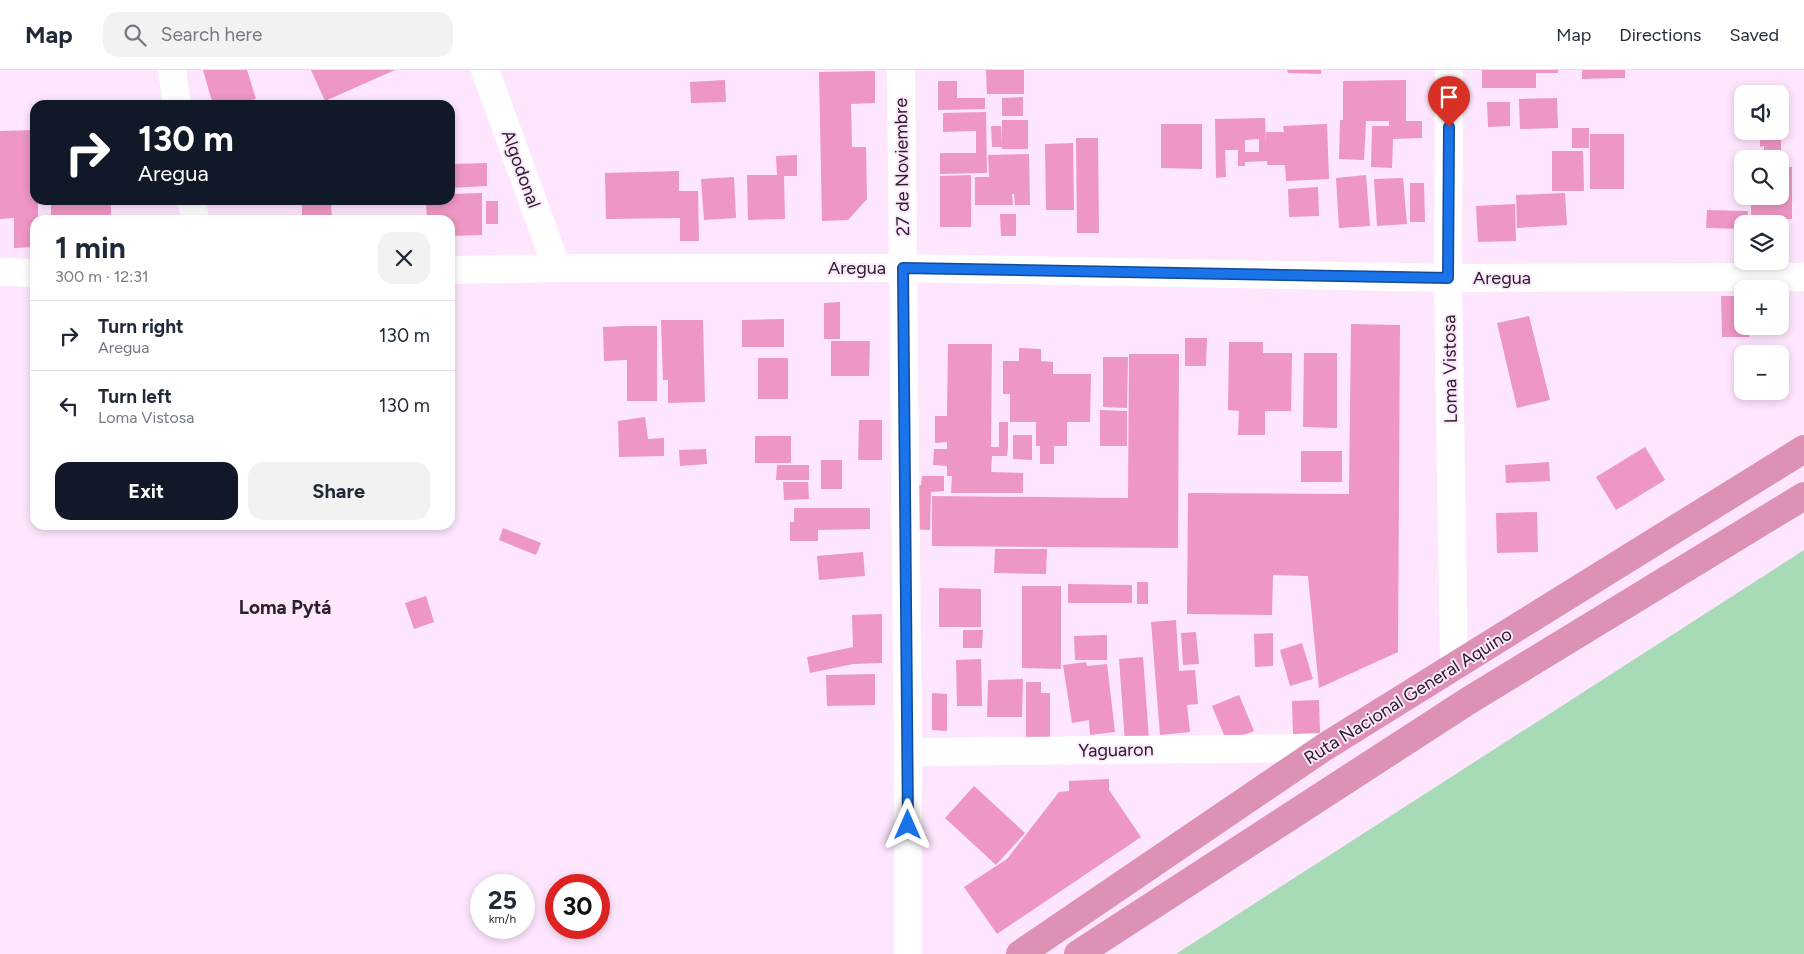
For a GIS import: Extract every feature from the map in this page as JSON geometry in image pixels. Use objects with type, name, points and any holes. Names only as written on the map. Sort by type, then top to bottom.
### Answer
[{"type":"highway","name":"Ruta Nacional General Aquino","points":[[1020,954],[1323,748],[1804,449]]},
{"type":"highway","name":"Ruta Nacional General Aquino","points":[[1078,954],[1468,701],[1804,496]]},
{"type":"street","points":[[172,70],[176,100]]},
{"type":"street","name":"Algodonal","points":[[485,70],[558,268]]},
{"type":"street","name":"27 de Noviembre","points":[[902,70],[908,954]]},
{"type":"street","name":"Loma Vistosa","points":[[1449,70],[1448,278],[1454,667]]},
{"type":"street","name":"Aregua","points":[[455,270],[903,268],[1448,278],[1804,277]]},
{"type":"street","points":[[0,272],[30,273]]},
{"type":"street","name":"Yaguaron","points":[[908,752],[1323,748]]},
{"type":"green space","points":[[1804,550],[1804,954],[1176,954]]},
{"type":"building","points":[[203,70],[247,70],[256,99],[212,100]]},
{"type":"building","points":[[311,70],[395,70],[327,100],[325,100]]},
{"type":"building","points":[[986,70],[1024,70],[1024,94],[987,94]]},
{"type":"building","points":[[1287,70],[1321,70],[1321,74],[1288,73]]},
{"type":"building","points":[[1482,70],[1558,70],[1558,73],[1536,73],[1536,88],[1482,88]]},
{"type":"building","points":[[1582,70],[1625,70],[1625,78],[1582,79]]},
{"type":"building","points":[[875,71],[875,103],[851,104],[852,147],[866,147],[867,199],[848,220],[822,221],[819,72]]},
{"type":"building","points":[[725,80],[726,102],[691,103],[690,82]]},
{"type":"building","points":[[1406,80],[1406,121],[1422,121],[1422,138],[1393,139],[1392,168],[1371,167],[1372,126],[1389,126],[1389,121],[1366,121],[1364,160],[1339,159],[1340,120],[1343,120],[1343,81]]},
{"type":"building","points":[[938,81],[957,81],[957,98],[985,98],[985,109],[938,110]]},
{"type":"building","points":[[1023,97],[1023,116],[1002,116],[1002,98]]},
{"type":"building","points":[[1557,98],[1558,128],[1520,129],[1519,99]]},
{"type":"building","points":[[1487,102],[1510,102],[1510,126],[1488,127]]},
{"type":"building","points":[[986,112],[987,173],[940,174],[940,153],[976,153],[976,131],[943,132],[943,113]]},
{"type":"building","points":[[1265,118],[1266,144],[1266,132],[1284,132],[1283,126],[1327,124],[1329,179],[1286,181],[1285,165],[1267,165],[1267,161],[1245,162],[1245,166],[1238,166],[1238,150],[1225,150],[1226,177],[1216,178],[1215,119]],"holes":[[[1259,139],[1259,152],[1245,152],[1245,140]]]},
{"type":"building","points":[[1002,120],[1028,120],[1028,149],[992,147],[991,126],[1001,126],[1002,143]]},
{"type":"building","points":[[1161,124],[1202,124],[1202,169],[1161,168]]},
{"type":"building","points":[[1572,128],[1589,128],[1589,148],[1572,148]]},
{"type":"building","points":[[30,130],[30,205],[38,205],[38,215],[30,215],[30,247],[14,248],[14,218],[0,219],[0,131]]},
{"type":"building","points":[[1590,134],[1624,134],[1624,189],[1590,189]]},
{"type":"building","points":[[1076,138],[1098,138],[1099,233],[1077,233]]},
{"type":"building","points":[[1760,140],[1781,140],[1781,150],[1764,150],[1764,146],[1760,147]]},
{"type":"building","points":[[1073,143],[1074,210],[1046,210],[1045,144]]},
{"type":"building","points":[[1552,151],[1583,151],[1584,191],[1552,191]]},
{"type":"building","points":[[1029,154],[1030,205],[1015,205],[1014,194],[1012,194],[1013,205],[975,205],[975,177],[989,177],[988,155]]},
{"type":"building","points":[[797,155],[797,176],[784,176],[785,219],[748,220],[747,175],[777,175],[776,156]]},
{"type":"building","points":[[487,163],[487,186],[455,188],[455,164]]},
{"type":"building","points":[[1789,167],[1792,167],[1792,219],[1789,219],[1789,215],[1751,215],[1751,205],[1789,205]]},
{"type":"building","points":[[679,171],[679,191],[698,191],[699,241],[680,241],[680,218],[606,219],[605,173]]},
{"type":"building","points":[[971,175],[971,227],[940,227],[940,176]]},
{"type":"building","points":[[1366,175],[1370,226],[1339,228],[1336,178]]},
{"type":"building","points":[[734,177],[736,218],[704,220],[701,179]]},
{"type":"building","points":[[1403,178],[1407,224],[1377,226],[1374,179]]},
{"type":"building","points":[[1410,183],[1424,183],[1425,222],[1410,222]]},
{"type":"building","points":[[1318,187],[1319,216],[1289,217],[1288,189]]},
{"type":"building","points":[[482,193],[482,235],[455,236],[455,215],[427,215],[426,205],[455,205],[455,194]]},
{"type":"building","points":[[1565,193],[1567,225],[1517,228],[1516,195]]},
{"type":"building","points":[[486,201],[498,201],[498,224],[486,224]]},
{"type":"building","points":[[1515,204],[1516,241],[1478,242],[1476,206]]},
{"type":"building","points":[[51,205],[111,205],[111,215],[51,215]]},
{"type":"building","points":[[302,205],[331,205],[332,215],[302,215]]},
{"type":"building","points":[[1707,210],[1748,211],[1748,215],[1734,215],[1734,229],[1706,228]]},
{"type":"building","points":[[1000,214],[1016,214],[1016,236],[1001,236]]},
{"type":"building","points":[[1721,296],[1734,296],[1734,335],[1749,335],[1749,337],[1722,337]]},
{"type":"building","points":[[840,302],[840,339],[824,339],[824,303]]},
{"type":"building","points":[[1529,316],[1550,400],[1517,408],[1497,323]]},
{"type":"building","points":[[784,319],[784,347],[742,347],[742,320]]},
{"type":"building","points":[[661,320],[703,320],[705,402],[668,403],[668,380],[663,380]]},
{"type":"building","points":[[1351,324],[1400,325],[1398,652],[1319,688],[1308,576],[1273,575],[1272,615],[1187,614],[1188,493],[1349,494]]},
{"type":"building","points":[[657,326],[657,401],[627,401],[627,360],[604,361],[603,327]]},
{"type":"building","points":[[1185,338],[1207,338],[1206,366],[1185,366]]},
{"type":"building","points":[[831,341],[870,341],[869,376],[831,376]]},
{"type":"building","points":[[1229,342],[1263,342],[1263,353],[1292,353],[1291,411],[1265,411],[1265,435],[1238,435],[1239,411],[1228,410]]},
{"type":"building","points":[[948,344],[992,344],[991,447],[999,447],[999,422],[1008,422],[1008,447],[1007,456],[992,456],[991,472],[1023,473],[1023,493],[951,493],[952,476],[947,476],[947,466],[933,465],[934,449],[947,449],[947,442],[935,443],[935,416],[947,416]]},
{"type":"building","points":[[1019,348],[1041,349],[1041,361],[1053,362],[1053,374],[1091,374],[1090,422],[1067,422],[1067,446],[1054,446],[1054,464],[1040,464],[1040,446],[1036,446],[1036,422],[1010,422],[1010,394],[1003,394],[1003,361],[1019,361]]},
{"type":"building","points":[[1304,353],[1337,353],[1337,428],[1303,427]]},
{"type":"building","points":[[1129,354],[1179,354],[1178,548],[932,546],[932,496],[1128,498]]},
{"type":"building","points":[[1103,357],[1128,357],[1127,408],[1103,407]]},
{"type":"building","points":[[758,358],[788,358],[788,399],[758,399]]},
{"type":"building","points":[[1100,410],[1127,411],[1127,446],[1100,446]]},
{"type":"building","points":[[645,417],[648,439],[664,438],[664,456],[619,457],[618,421]]},
{"type":"building","points":[[859,420],[882,420],[882,460],[858,460]]},
{"type":"building","points":[[1013,435],[1032,435],[1032,460],[1013,459]]},
{"type":"building","points":[[755,436],[791,436],[791,463],[755,463]]},
{"type":"building","points":[[1645,447],[1665,480],[1616,510],[1596,477]]},
{"type":"building","points":[[706,449],[707,464],[680,466],[679,450]]},
{"type":"building","points":[[1301,451],[1342,451],[1342,482],[1301,482]]},
{"type":"building","points":[[821,460],[842,460],[842,489],[821,489]]},
{"type":"building","points":[[1549,462],[1550,481],[1506,483],[1505,465]]},
{"type":"building","points":[[777,465],[809,465],[809,480],[776,480]]},
{"type":"building","points":[[922,476],[944,476],[944,491],[931,492],[930,530],[911,529],[911,485],[921,485]]},
{"type":"building","points":[[783,482],[808,482],[809,499],[784,500]]},
{"type":"building","points":[[794,508],[870,508],[870,529],[818,530],[818,541],[790,541],[790,522],[794,522]]},
{"type":"building","points":[[1537,512],[1538,552],[1497,553],[1496,513]]},
{"type":"building","points":[[503,528],[541,543],[536,555],[499,540]]},
{"type":"building","points":[[995,549],[1047,549],[1046,574],[994,573]]},
{"type":"building","points":[[863,552],[865,576],[819,580],[817,556]]},
{"type":"building","points":[[1137,582],[1148,582],[1148,604],[1137,604]]},
{"type":"building","points":[[1068,584],[1132,585],[1132,603],[1068,603]]},
{"type":"building","points":[[1022,586],[1061,586],[1061,669],[1022,668]]},
{"type":"building","points":[[939,588],[981,589],[981,627],[939,627]]},
{"type":"building","points":[[426,596],[434,622],[414,629],[405,603]]},
{"type":"building","points":[[882,614],[882,663],[853,664],[810,673],[807,657],[853,647],[852,615]]},
{"type":"building","points":[[1176,620],[1179,671],[1195,670],[1198,704],[1187,705],[1190,732],[1160,735],[1151,622]]},
{"type":"building","points":[[963,630],[983,630],[982,648],[963,648]]},
{"type":"building","points":[[1196,632],[1199,664],[1183,665],[1181,633]]},
{"type":"building","points":[[1273,633],[1273,666],[1255,667],[1254,634]]},
{"type":"building","points":[[1107,635],[1107,660],[1075,660],[1074,636]]},
{"type":"building","points":[[1302,643],[1313,679],[1290,686],[1280,650]]},
{"type":"building","points":[[1143,657],[1149,740],[1125,742],[1119,659]]},
{"type":"building","points":[[981,659],[982,706],[957,706],[956,660]]},
{"type":"building","points":[[1086,662],[1087,666],[1107,664],[1115,732],[1090,735],[1089,720],[1072,723],[1063,665]]},
{"type":"building","points":[[875,674],[875,705],[827,706],[826,675]]},
{"type":"building","points":[[1023,679],[1022,717],[987,717],[988,680]]},
{"type":"building","points":[[1026,682],[1041,682],[1041,693],[1050,693],[1050,747],[1026,747]]},
{"type":"building","points":[[932,693],[947,694],[947,731],[932,730]]},
{"type":"building","points":[[1239,695],[1254,731],[1227,742],[1212,706]]},
{"type":"building","points":[[1319,700],[1320,733],[1293,734],[1292,701]]},
{"type":"building","points":[[1109,779],[1109,790],[1141,837],[997,934],[964,887],[1007,859],[1059,792],[1069,791],[1069,781]]},
{"type":"building","points":[[974,786],[1025,833],[996,865],[945,818]]},
{"type":"district","name":"Loma Pytá","points":[[285,607]]},
{"type":"route","points":[[908,825],[903,268],[1448,278],[1449,127]]}]
